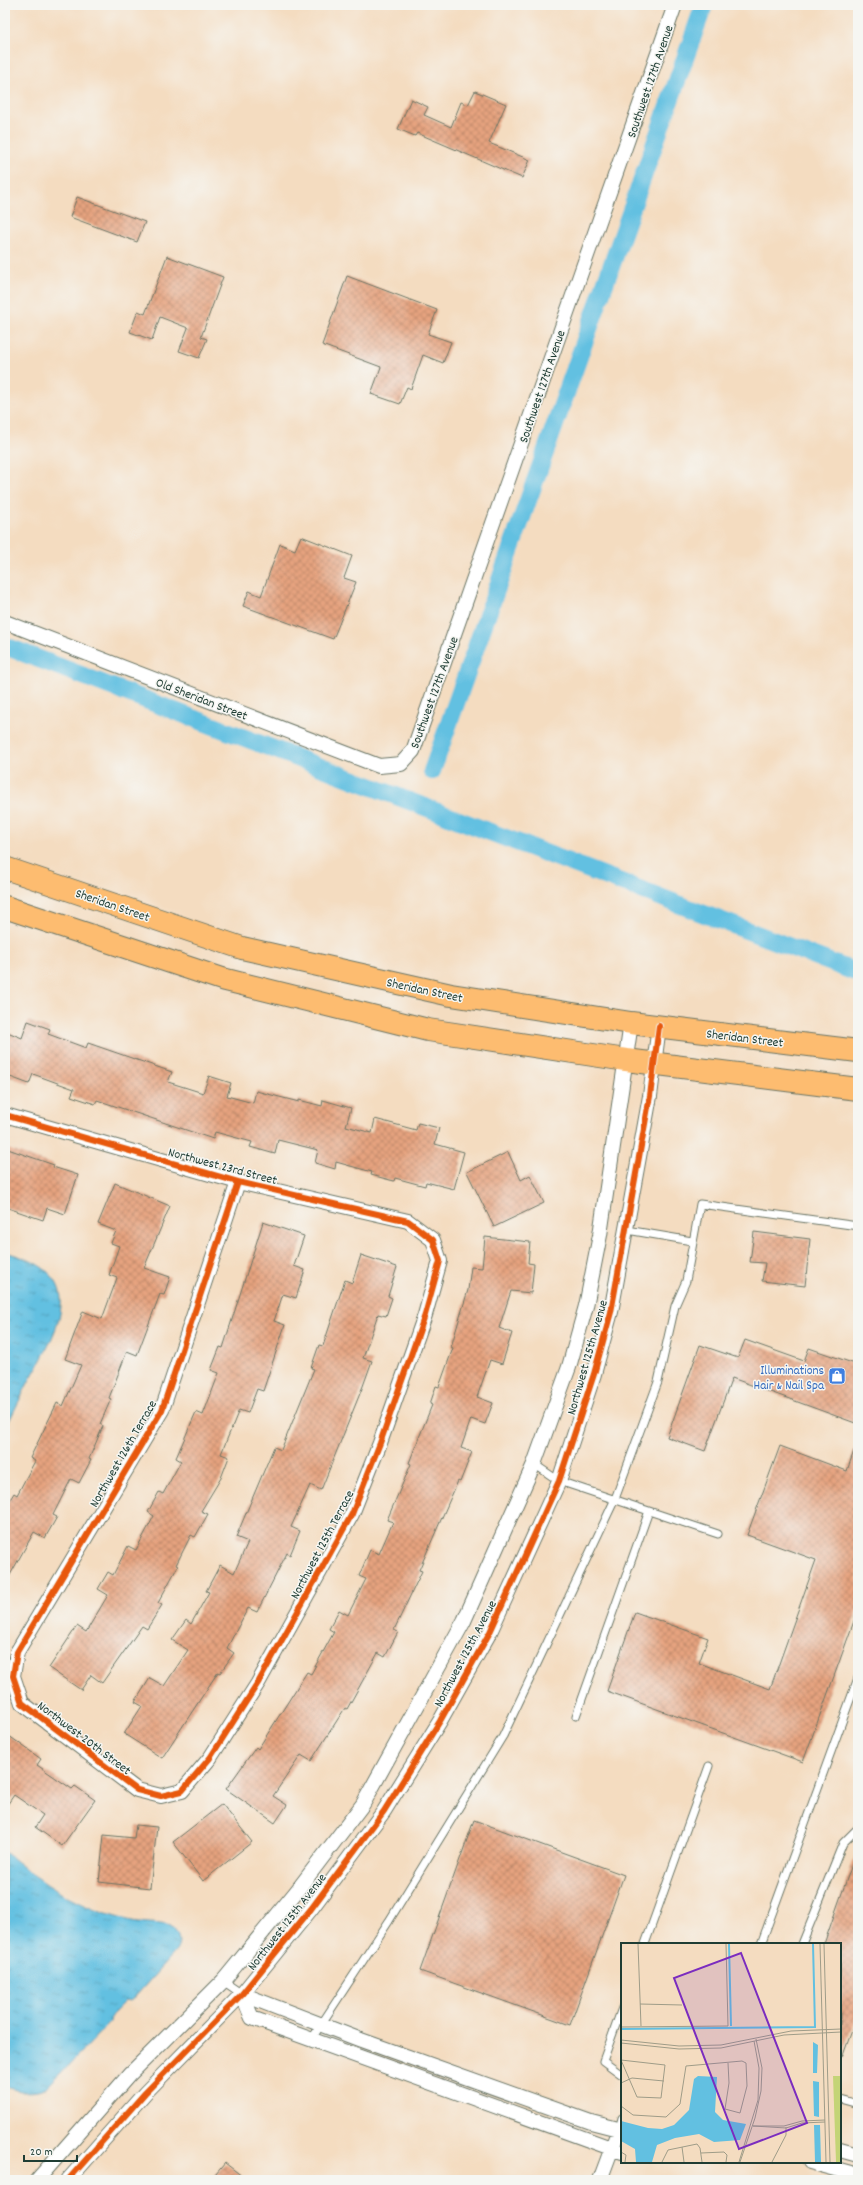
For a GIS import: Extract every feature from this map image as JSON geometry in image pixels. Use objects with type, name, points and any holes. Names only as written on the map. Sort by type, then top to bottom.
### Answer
[{"type":"main road","name":"Sheridan Street","points":[[5,868],[242,948],[451,996],[631,1023],[858,1051]]},
{"type":"main road","points":[[5,907],[222,979],[428,1030],[655,1064],[858,1089]]},
{"type":"street","name":"Southwest 127th Avenue","points":[[401,764],[413,751],[675,5]]},
{"type":"street","name":"Old Sheridan Street","points":[[5,622],[380,766],[401,764]]},
{"type":"street","name":"Northwest 125th Avenue","points":[[37,2180],[130,2074],[222,1981],[296,1892],[363,1804],[464,1621],[534,1464],[568,1367],[586,1306],[600,1235],[631,1023]]},
{"type":"street","name":"Northwest 125th Avenue","points":[[68,2180],[145,2093],[242,1994],[311,1909],[384,1811],[440,1721],[490,1632],[560,1481],[594,1374],[611,1312],[627,1230],[655,1064],[659,1026]]},
{"type":"street","name":"Northwest 23rd Street","points":[[5,1115],[238,1182],[408,1221],[432,1240]]},
{"type":"street","name":"Northwest 126th Terrace","points":[[13,1676],[16,1652],[162,1410],[238,1182]]},
{"type":"street","name":"Northwest 125th Terrace","points":[[161,1796],[182,1791],[210,1758],[258,1683],[352,1514],[380,1443],[425,1316],[440,1261],[432,1240]]},
{"type":"street","name":"Northwest 20th Street","points":[[13,1676],[22,1703],[137,1790],[161,1796]]},
{"type":"street","points":[[242,1994],[322,2025],[576,2117],[621,2126],[617,2151],[600,2180]]},
{"type":"street","points":[[242,1994],[252,2018],[617,2151]]},
{"type":"street","points":[[841,2150],[858,2155]]},
{"type":"street","points":[[814,2163],[858,2174]]},
{"type":"lane","points":[[311,2040],[322,2025],[503,1736],[615,1500],[658,1382],[675,1306],[686,1281],[692,1241],[700,1204],[858,1226]]},
{"type":"lane","points":[[627,1230],[692,1241]]},
{"type":"lane","points":[[534,1464],[560,1481],[718,1534]]},
{"type":"lane","points":[[576,1716],[649,1511]]},
{"type":"lane","points":[[761,1943],[858,1678]]},
{"type":"lane","points":[[645,1943],[709,1766]]},
{"type":"lane","points":[[802,1943],[843,1843],[858,1828]]},
{"type":"lane","points":[[222,1981],[242,1994]]},
{"type":"lane","points":[[621,2011],[603,2061],[621,2074]]},
{"type":"lane","points":[[841,2099],[858,2104]]},
{"type":"water","points":[[5,1252],[32,1262],[50,1274],[59,1288],[61,1305],[58,1323],[50,1342],[5,1429]]},
{"type":"water","points":[[5,1852],[33,1875],[62,1894],[93,1909],[110,1915],[139,1922],[171,1926],[176,1932],[179,1941],[176,1951],[134,1998],[130,2001],[127,2000],[111,2016],[110,2022],[46,2088],[31,2092],[5,2087]]},
{"type":"building","points":[[475,91],[506,104],[489,143],[530,160],[522,178],[417,133],[415,136],[398,129],[411,99],[428,107],[424,115],[451,127],[461,102],[468,105]]},
{"type":"building","points":[[77,197],[145,222],[137,242],[70,217]]},
{"type":"building","points":[[167,256],[223,277],[201,337],[207,339],[199,358],[179,351],[188,328],[160,317],[152,340],[130,332],[138,311],[145,314]]},
{"type":"building","points":[[347,276],[437,310],[428,334],[451,342],[443,363],[423,355],[411,389],[407,387],[400,404],[371,394],[381,367],[322,345]]},
{"type":"building","points":[[301,536],[352,556],[344,578],[356,582],[333,639],[243,606],[249,591],[261,596],[280,544],[295,550]]},
{"type":"building","points":[[28,1021],[50,1029],[48,1034],[86,1048],[88,1043],[172,1072],[168,1082],[203,1093],[209,1076],[231,1083],[227,1096],[253,1103],[256,1091],[299,1102],[299,1100],[322,1106],[323,1100],[351,1108],[346,1126],[372,1133],[375,1119],[416,1130],[418,1123],[439,1128],[435,1144],[464,1152],[454,1189],[426,1182],[425,1186],[395,1178],[394,1181],[371,1175],[372,1172],[336,1162],[335,1169],[315,1163],[318,1150],[278,1140],[275,1154],[250,1147],[252,1142],[215,1132],[213,1139],[97,1100],[95,1104],[71,1096],[74,1089],[33,1074],[29,1084],[5,1075],[5,1031],[22,1038]]},
{"type":"building","points":[[5,1148],[78,1175],[65,1214],[47,1208],[43,1220],[5,1207]]},
{"type":"building","points":[[508,1152],[521,1180],[530,1175],[544,1203],[494,1227],[467,1172]]},
{"type":"building","points":[[115,1183],[170,1206],[144,1268],[170,1277],[164,1295],[160,1294],[137,1355],[127,1351],[109,1398],[111,1399],[100,1424],[103,1426],[89,1459],[91,1460],[79,1483],[71,1479],[53,1515],[57,1517],[45,1538],[34,1532],[5,1584],[5,1508],[14,1493],[17,1495],[35,1461],[30,1458],[57,1403],[63,1406],[81,1365],[65,1359],[83,1311],[102,1319],[117,1278],[109,1275],[119,1246],[111,1243],[116,1231],[98,1224]]},
{"type":"building","points":[[263,1222],[304,1236],[294,1266],[305,1270],[296,1298],[283,1294],[274,1321],[285,1325],[263,1391],[257,1389],[248,1413],[239,1410],[221,1454],[229,1457],[221,1478],[201,1511],[208,1514],[195,1537],[191,1535],[176,1565],[178,1566],[158,1603],[162,1605],[147,1629],[142,1626],[102,1683],[91,1675],[81,1690],[49,1668],[77,1626],[86,1632],[108,1595],[98,1589],[108,1572],[113,1575],[128,1546],[136,1550],[154,1516],[148,1512],[159,1492],[163,1494],[181,1461],[176,1458],[196,1412],[203,1415],[219,1373],[211,1370],[220,1347],[223,1348]]},
{"type":"building","points":[[754,1232],[810,1239],[805,1286],[762,1281],[765,1263],[750,1262]]},
{"type":"building","points":[[485,1237],[530,1242],[528,1263],[534,1264],[531,1293],[511,1291],[499,1328],[512,1333],[502,1364],[490,1360],[477,1397],[493,1403],[485,1424],[471,1419],[461,1448],[472,1452],[460,1482],[458,1481],[419,1570],[422,1571],[394,1630],[398,1632],[385,1657],[378,1653],[347,1709],[345,1708],[311,1761],[301,1755],[273,1796],[287,1805],[275,1823],[226,1789],[256,1747],[258,1749],[307,1672],[311,1674],[334,1632],[329,1629],[339,1610],[348,1615],[366,1579],[359,1576],[370,1550],[379,1554],[393,1522],[387,1520],[411,1464],[409,1463],[432,1405],[430,1404],[436,1386],[439,1387],[453,1348],[451,1347],[468,1290],[471,1267],[482,1268]]},
{"type":"building","points":[[361,1255],[397,1267],[388,1296],[392,1298],[386,1316],[378,1314],[363,1358],[372,1361],[363,1386],[321,1490],[310,1485],[291,1527],[300,1531],[290,1555],[287,1553],[257,1612],[248,1608],[227,1648],[234,1653],[220,1673],[218,1672],[162,1758],[124,1734],[142,1706],[135,1702],[150,1678],[164,1686],[188,1650],[172,1640],[186,1620],[191,1624],[209,1592],[206,1591],[220,1565],[234,1573],[248,1542],[236,1537],[274,1447],[281,1450],[314,1369],[311,1368],[319,1345],[323,1346],[345,1280],[352,1283]]},
{"type":"building","points":[[745,1340],[804,1361],[809,1348],[858,1365],[858,1424],[732,1378],[705,1451],[667,1437],[700,1345],[738,1358]]},
{"type":"building","points":[[856,1445],[858,1446],[858,1610],[803,1762],[607,1691],[635,1612],[708,1638],[699,1663],[770,1689],[816,1560],[747,1535],[780,1446],[847,1471]]},
{"type":"building","points":[[5,1733],[41,1759],[37,1765],[72,1789],[75,1786],[95,1800],[62,1846],[35,1827],[43,1815],[14,1795],[5,1808]]},
{"type":"building","points":[[222,1804],[252,1842],[203,1881],[173,1842]]},
{"type":"building","points":[[474,1820],[624,1875],[570,2025],[420,1971]]},
{"type":"building","points":[[136,1825],[157,1827],[150,1888],[99,1882],[104,1835],[134,1838]]},
{"type":"building","points":[[856,1853],[858,1854],[858,2013],[842,2057],[841,1943],[824,1943]]},
{"type":"building","points":[[225,2163],[247,2180],[211,2180]]},
{"type":"waterway","points":[[432,771],[704,5]]},
{"type":"waterway","points":[[5,646],[858,973]]},
{"type":"cycle path","points":[[68,2180],[145,2093],[242,1994],[311,1909],[384,1811],[440,1721],[490,1632],[559,1481],[594,1374],[611,1312],[650,1096],[659,1026]]},
{"type":"cycle path","points":[[5,1115],[238,1182],[408,1221],[433,1240],[440,1261],[425,1315],[380,1443],[352,1514],[258,1683],[210,1758],[182,1791],[161,1796],[137,1790],[22,1703],[13,1676],[17,1652],[162,1410],[238,1182]]},
{"type":"place","name":"Illuminations Hair & Nail Spa","points":[[837,1376]]}]
